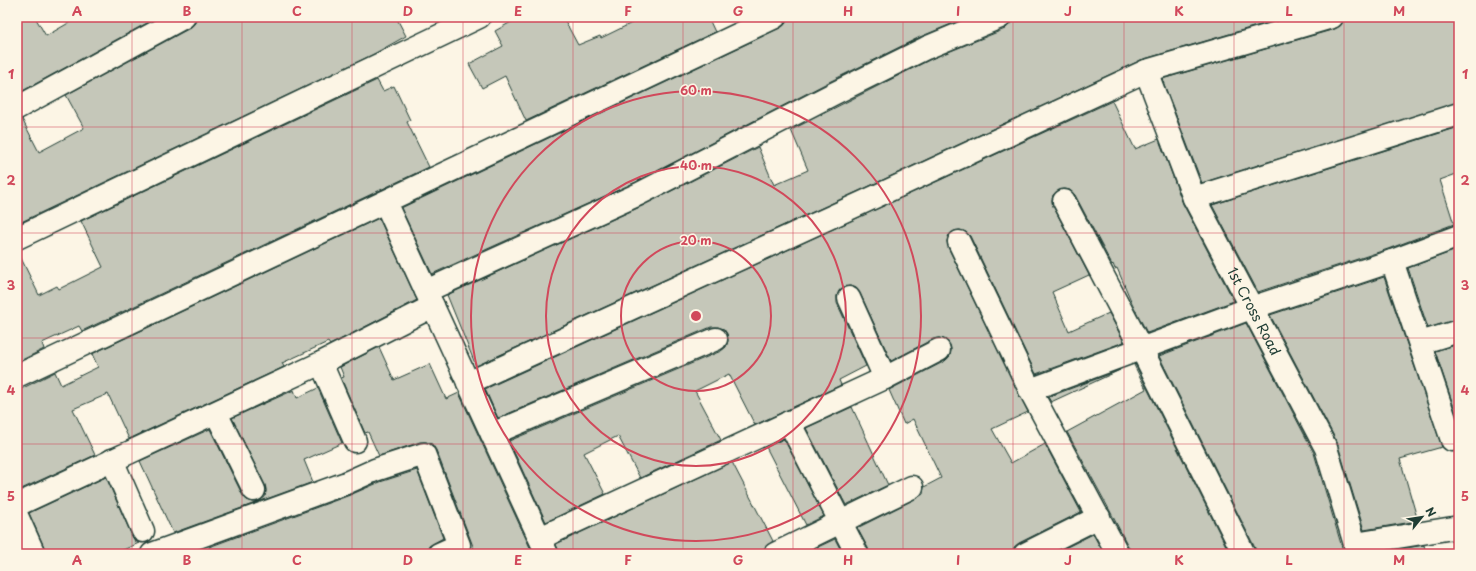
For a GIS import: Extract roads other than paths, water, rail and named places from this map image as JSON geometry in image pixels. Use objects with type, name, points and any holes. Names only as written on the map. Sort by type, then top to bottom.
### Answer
[{"type":"street","points":[[17,108],[184,17]]},
{"type":"street","points":[[17,238],[479,17]]},
{"type":"street","points":[[17,376],[776,17]]},
{"type":"street","points":[[17,505],[321,363],[429,299],[919,51],[1000,17]]},
{"type":"street","points":[[468,383],[873,198],[1146,71],[1332,17]]},
{"type":"street","name":"1st Cross Road","points":[[1146,71],[1194,198],[1326,448],[1356,549]]},
{"type":"street","points":[[1194,198],[1459,114]]},
{"type":"street","points":[[1064,201],[1141,348],[1244,554]]},
{"type":"street","points":[[385,202],[543,546],[789,422],[885,378],[939,350]]},
{"type":"street","points":[[1030,390],[1251,308],[1392,261],[1459,236]]},
{"type":"street","points":[[959,242],[1030,390],[1118,554]]},
{"type":"street","points":[[1392,261],[1452,440],[1459,438]]},
{"type":"street","points":[[849,298],[885,378]]},
{"type":"street","points":[[1420,343],[1459,331]]},
{"type":"street","points":[[492,434],[716,339]]},
{"type":"street","points":[[321,363],[355,441]]},
{"type":"street","points":[[216,413],[254,490]]},
{"type":"street","points":[[789,422],[857,554]]},
{"type":"street","points":[[152,554],[346,483],[375,470],[424,454],[460,545],[439,554]]},
{"type":"street","points":[[112,460],[143,531]]},
{"type":"street","points":[[775,554],[912,487]]},
{"type":"street","points":[[17,516],[34,554]]},
{"type":"street","points":[[1025,554],[1099,517]]},
{"type":"street","points":[[1356,549],[1459,527]]}]
